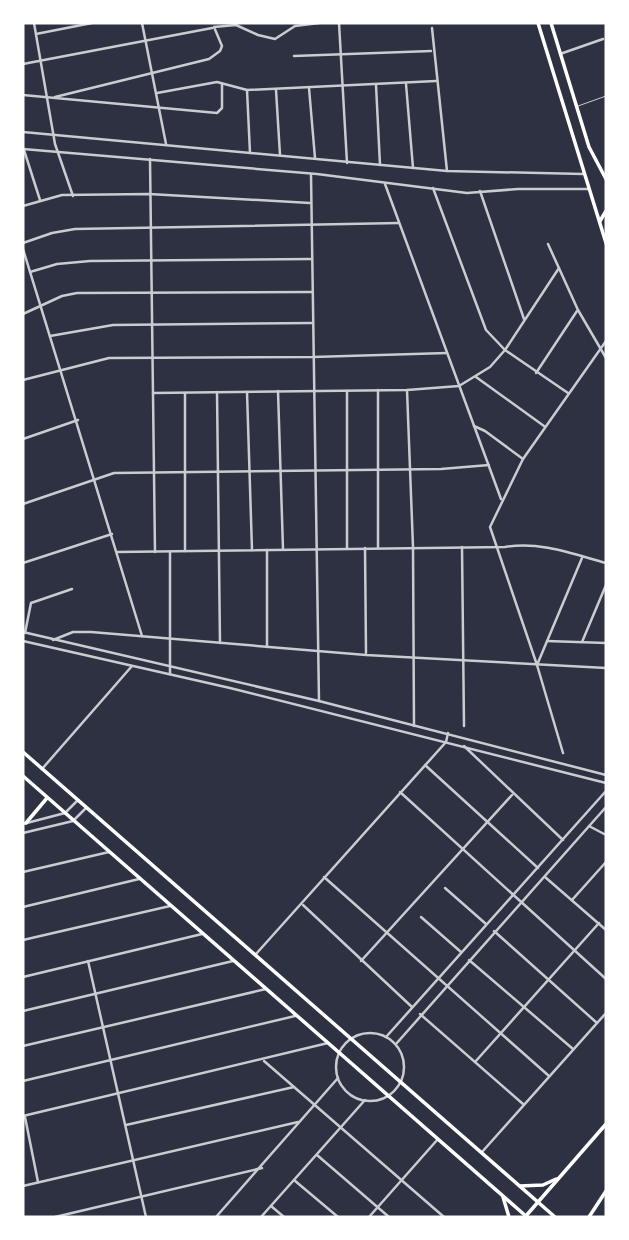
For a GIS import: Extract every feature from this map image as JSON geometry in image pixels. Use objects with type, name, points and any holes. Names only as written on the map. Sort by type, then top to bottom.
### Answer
[{"type":"main road","points":[[538,23],[606,243]]},
{"type":"main road","points":[[551,23],[589,147],[606,179]]},
{"type":"main road","points":[[599,221],[606,211]]},
{"type":"main road","points":[[23,752],[555,1217]]},
{"type":"main road","points":[[23,776],[526,1217],[606,1124]]},
{"type":"main road","points":[[25,823],[47,798]]},
{"type":"main road","points":[[519,1186],[543,1185],[561,1176]]},
{"type":"main road","points":[[589,1217],[606,1191]]},
{"type":"main road","points":[[500,1192],[509,1217]]},
{"type":"street","points":[[34,23],[55,144],[73,196]]},
{"type":"street","points":[[36,34],[92,23]]},
{"type":"street","points":[[142,23],[166,144]]},
{"type":"street","points":[[23,64],[214,27],[236,24],[258,35],[275,39],[295,26],[319,23]]},
{"type":"street","points":[[339,23],[347,163]]},
{"type":"street","points":[[55,97],[216,55],[222,46],[214,27]]},
{"type":"street","points":[[432,28],[432,51],[447,171]]},
{"type":"street","points":[[560,54],[603,39]]},
{"type":"street","points":[[294,56],[432,51]]},
{"type":"street","points":[[157,93],[207,83],[247,90],[276,90],[436,81]]},
{"type":"street","points":[[23,95],[219,113],[222,84]]},
{"type":"street","points":[[407,84],[413,168]]},
{"type":"street","points":[[376,85],[380,165]]},
{"type":"street","points":[[309,88],[315,160]]},
{"type":"street","points":[[247,90],[250,153]]},
{"type":"street","points":[[276,90],[280,155]]},
{"type":"street","points":[[23,132],[347,163],[584,177]]},
{"type":"street","points":[[40,200],[23,149],[150,158],[467,193],[588,188]]},
{"type":"street","points":[[150,158],[155,552]]},
{"type":"street","points":[[311,174],[310,259],[319,701]]},
{"type":"street","points":[[385,184],[501,499]]},
{"type":"street","points":[[433,188],[481,321],[490,337],[536,373],[569,394]]},
{"type":"street","points":[[480,191],[524,319]]},
{"type":"street","points":[[23,206],[40,200],[73,196],[149,194],[310,203]]},
{"type":"street","points":[[23,243],[61,231],[400,223]]},
{"type":"street","points":[[548,244],[578,310],[606,358]]},
{"type":"street","points":[[23,249],[96,479],[142,636]]},
{"type":"street","points":[[30,272],[72,262],[310,259]]},
{"type":"street","points":[[153,393],[407,390],[459,386],[490,367],[505,350],[559,268]]},
{"type":"street","points":[[23,314],[39,305],[77,293],[312,292]]},
{"type":"street","points":[[536,373],[578,310]]},
{"type":"street","points":[[50,337],[96,326],[312,323]]},
{"type":"street","points":[[563,753],[537,665],[490,527],[501,499],[523,459],[606,341]]},
{"type":"street","points":[[23,380],[97,359],[447,353]]},
{"type":"street","points":[[475,377],[545,427]]},
{"type":"street","points":[[347,390],[347,548]]},
{"type":"street","points":[[378,390],[378,548]]},
{"type":"street","points":[[407,390],[413,547],[414,726]]},
{"type":"street","points":[[278,391],[283,550]]},
{"type":"street","points":[[217,392],[220,643]]},
{"type":"street","points":[[247,392],[252,550]]},
{"type":"street","points":[[185,393],[185,551]]},
{"type":"street","points":[[23,439],[78,421]]},
{"type":"street","points":[[474,426],[523,459]]},
{"type":"street","points":[[23,504],[114,473],[489,466]]},
{"type":"street","points":[[23,563],[112,534]]},
{"type":"street","points":[[117,552],[535,545],[606,563]]},
{"type":"street","points":[[462,547],[464,726]]},
{"type":"street","points":[[365,548],[366,655]]},
{"type":"street","points":[[267,550],[267,647]]},
{"type":"street","points":[[170,551],[170,674]]},
{"type":"street","points":[[537,665],[582,556]]},
{"type":"street","points":[[582,642],[606,585]]},
{"type":"street","points":[[72,589],[32,603],[24,633],[319,701],[606,775]]},
{"type":"street","points":[[53,640],[73,632],[366,655],[606,668]]},
{"type":"street","points":[[23,641],[170,674],[606,783]]},
{"type":"street","points":[[547,641],[606,643]]},
{"type":"street","points":[[43,769],[132,666]]},
{"type":"street","points":[[256,954],[303,905],[324,877],[446,742],[448,733]]},
{"type":"street","points":[[464,746],[512,796],[563,840]]},
{"type":"street","points":[[425,765],[538,868]]},
{"type":"street","points":[[386,1037],[606,791]]},
{"type":"street","points":[[400,792],[606,979]]},
{"type":"street","points":[[361,961],[512,796]]},
{"type":"street","points":[[25,823],[65,813],[78,800]]},
{"type":"street","points":[[23,833],[73,821],[86,807]]},
{"type":"street","points":[[396,1044],[606,807]]},
{"type":"street","points":[[589,827],[606,835]]},
{"type":"street","points":[[23,872],[109,852]]},
{"type":"street","points":[[572,900],[606,862]]},
{"type":"street","points":[[544,876],[606,930]]},
{"type":"street","points":[[324,877],[548,1076]]},
{"type":"street","points":[[23,907],[139,879]]},
{"type":"street","points":[[444,888],[486,924]]},
{"type":"street","points":[[303,905],[412,1007]]},
{"type":"street","points":[[23,940],[170,906]]},
{"type":"street","points":[[421,917],[461,952]]},
{"type":"street","points":[[475,1062],[599,923]]},
{"type":"street","points":[[494,931],[597,1023]]},
{"type":"street","points":[[23,977],[202,934]]},
{"type":"street","points":[[469,960],[573,1049]]},
{"type":"street","points":[[88,961],[146,1217]]},
{"type":"street","points":[[23,1011],[233,961]]},
{"type":"street","points":[[23,1046],[266,989]]},
{"type":"street","points":[[482,1152],[606,1013]]},
{"type":"street","points":[[421,1014],[524,1105]]},
{"type":"street","points":[[23,1081],[296,1016]]},
{"type":"street","points":[[261,1217],[365,1101],[389,1095],[400,1082],[404,1067],[396,1044],[386,1037],[369,1033],[352,1038],[339,1052],[336,1065],[338,1078],[348,1093],[365,1101]]},
{"type":"street","points":[[38,1182],[24,1116],[328,1043]]},
{"type":"street","points":[[262,1060],[444,1217]]},
{"type":"street","points":[[216,1217],[262,1168],[338,1078]]},
{"type":"street","points":[[127,1125],[294,1087]]},
{"type":"street","points":[[23,1186],[301,1121]]},
{"type":"street","points":[[369,1217],[439,1139]]},
{"type":"street","points":[[23,1152],[31,1150]]},
{"type":"street","points":[[317,1155],[390,1217]]},
{"type":"street","points":[[55,1217],[262,1168]]},
{"type":"street","points":[[294,1180],[338,1217]]},
{"type":"street","points":[[271,1206],[284,1217]]},
{"type":"lane","points":[[576,106],[606,96]]}]
